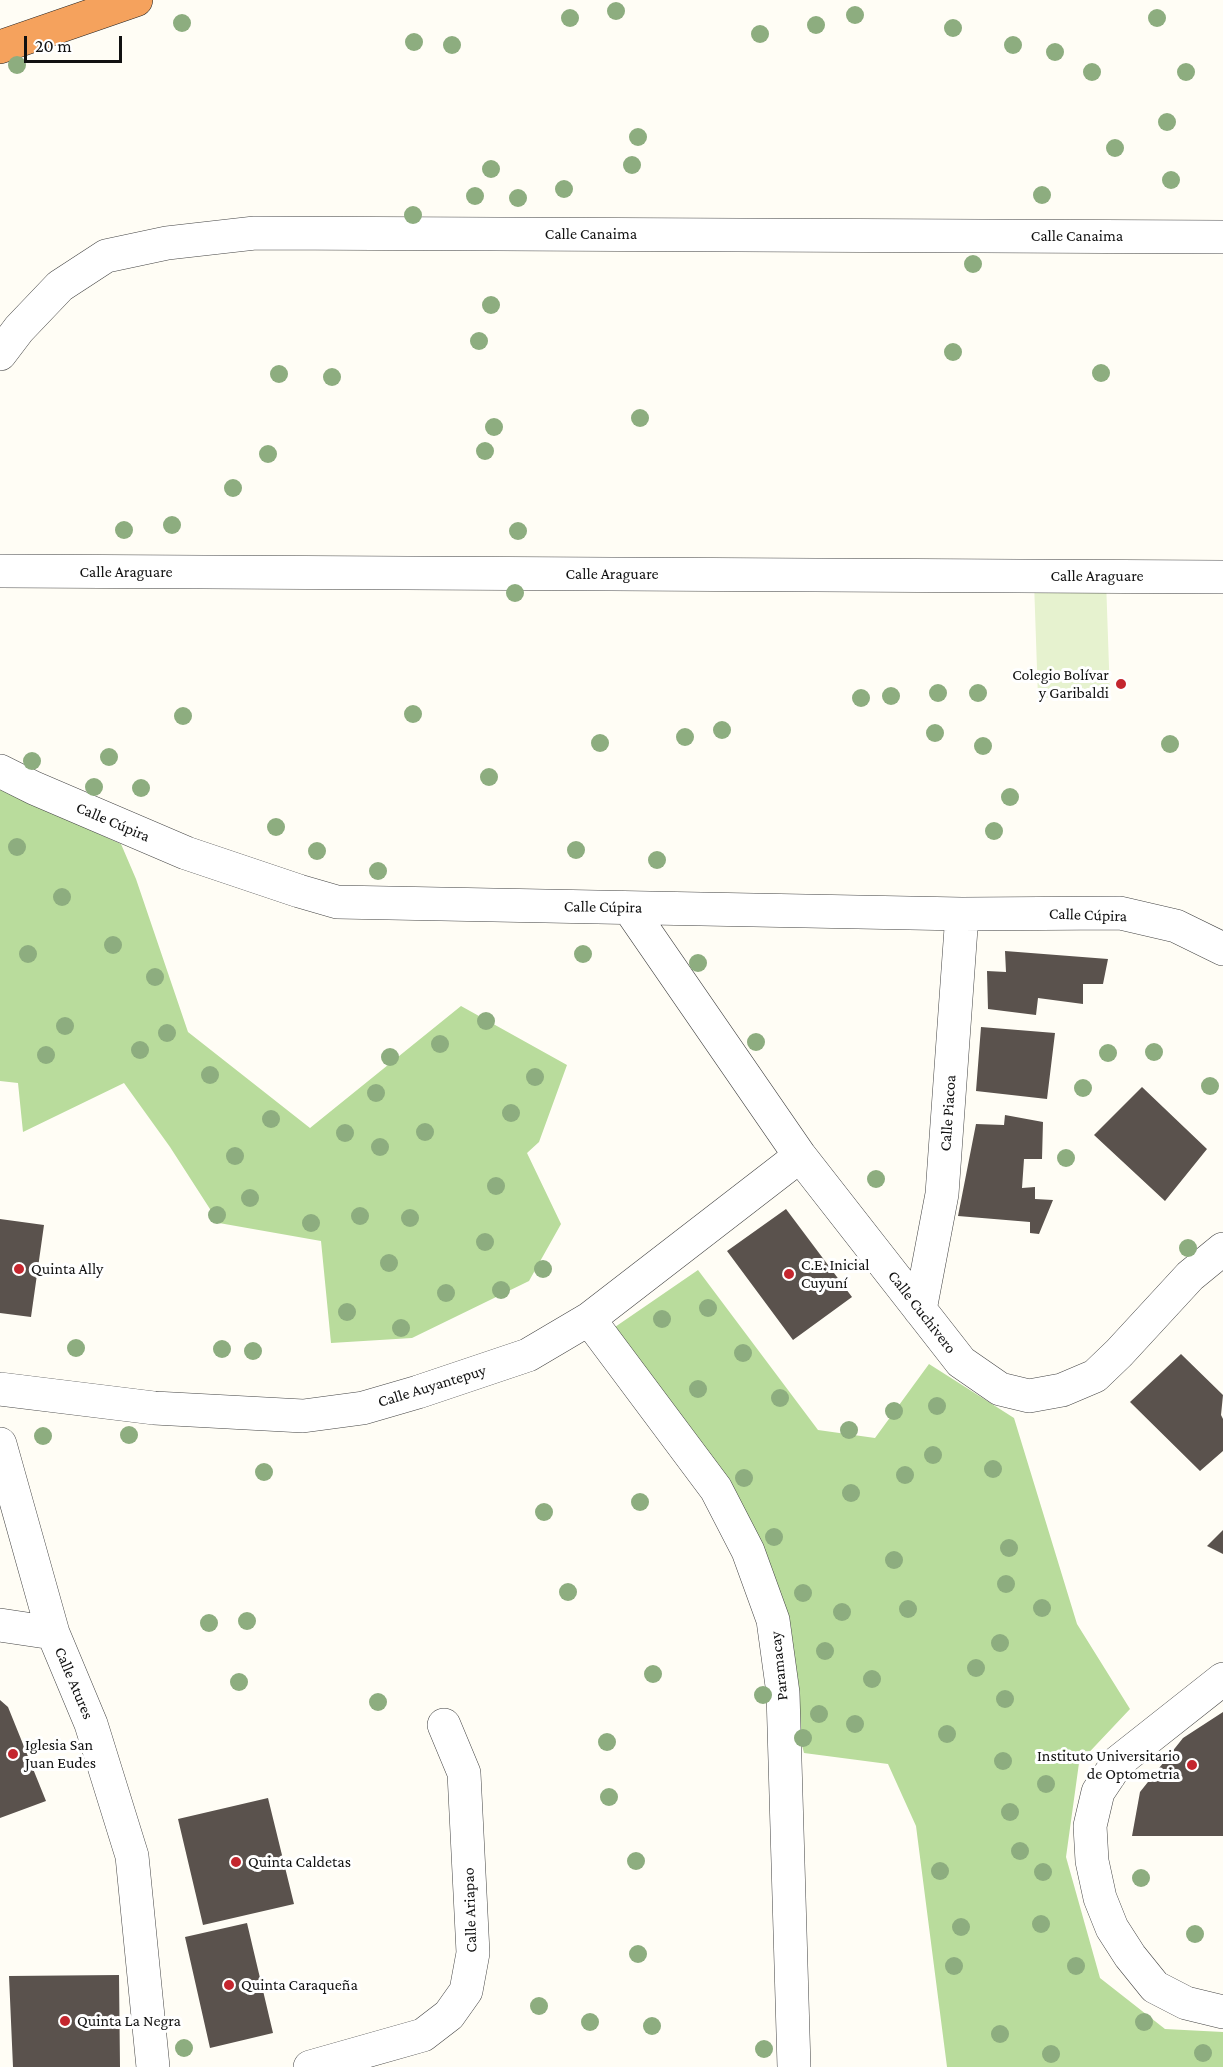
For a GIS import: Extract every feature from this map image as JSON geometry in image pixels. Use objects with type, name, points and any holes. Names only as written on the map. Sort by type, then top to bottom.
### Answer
[{"type":"highway","points":[[0,47],[136,0]]},
{"type":"street","name":"Calle Canaima","points":[[0,354],[60,286],[106,256],[167,243],[255,233],[1223,237]]},
{"type":"street","name":"Calle Araguare","points":[[0,572],[1223,577]]},
{"type":"street","name":"Calle Cúpira","points":[[0,771],[186,854],[337,902],[962,914],[1120,912],[1176,926],[1223,949]]},
{"type":"street","name":"Calle Cuchivero","points":[[629,908],[800,1156],[961,1362],[1000,1389],[1029,1396],[1062,1390],[1095,1376],[1190,1276],[1223,1249]]},
{"type":"street","name":"Calle Piacoa","points":[[920,1310],[942,1194],[962,914]]},
{"type":"street","name":"Calle Auyantepuy","points":[[0,1389],[154,1407],[303,1416],[363,1407],[471,1375],[528,1355],[589,1319],[800,1156]]},
{"type":"street","name":"Paramacay","points":[[589,1319],[716,1489],[748,1551],[773,1620],[783,1693],[794,2067]]},
{"type":"street","name":"Calle Atures","points":[[0,1444],[53,1633],[91,1724],[132,1856],[153,2067]]},
{"type":"street","points":[[0,1625],[53,1633]]},
{"type":"street","points":[[1223,1679],[1118,1762],[1098,1792],[1090,1826],[1092,1861],[1100,1898],[1112,1928],[1130,1956],[1155,1987],[1186,2003],[1223,2012]]},
{"type":"street","name":"Calle Ariapao","points":[[310,2067],[423,2035],[449,2015],[466,1991],[473,1953],[464,1773],[444,1725]]},
{"type":"green space","points":[[1106,580],[1110,696],[1038,698],[1034,582]]},
{"type":"green space","points":[[0,789],[121,844],[136,879],[188,1032],[310,1128],[461,1006],[567,1065],[539,1142],[527,1153],[561,1224],[529,1281],[412,1338],[331,1343],[321,1241],[219,1223],[170,1147],[124,1083],[23,1132],[18,1083],[0,1081]]},
{"type":"green space","points":[[698,1270],[818,1430],[875,1438],[929,1364],[1014,1418],[1077,1624],[1130,1709],[1079,1763],[1066,1857],[1100,1978],[1165,2029],[1223,2032],[1223,2067],[947,2067],[916,1826],[888,1764],[804,1753],[741,1513],[615,1327]]},
{"type":"building","points":[[1005,951],[1108,959],[1103,984],[1083,984],[1083,1004],[1038,998],[1036,1015],[988,1009],[987,971],[1006,972]]},
{"type":"building","points":[[981,1027],[1055,1033],[1047,1099],[976,1091]]},
{"type":"building","points":[[1142,1087],[1207,1149],[1165,1201],[1094,1135]]},
{"type":"building","points":[[1005,1115],[1043,1122],[1042,1159],[1024,1159],[1022,1188],[1035,1187],[1035,1199],[1053,1200],[1039,1234],[1030,1233],[1030,1222],[958,1216],[976,1124],[1004,1125]]},
{"type":"building","name":"C.E. Inicial Cuyuní","points":[[786,1209],[852,1297],[793,1340],[727,1251]]},
{"type":"building","name":"Quinta Ally","points":[[0,1219],[44,1225],[31,1317],[0,1313]]},
{"type":"building","points":[[1181,1354],[1223,1395],[1221,1415],[1223,1451],[1200,1471],[1130,1402]]},
{"type":"building","points":[[1223,1530],[1223,1554],[1207,1546]]},
{"type":"building","name":"Iglesia San Juan Eudes","points":[[0,1700],[8,1707],[46,1801],[0,1818]]},
{"type":"building","name":"Instituto Universitario de Optometria","points":[[1223,1712],[1223,1836],[1132,1836],[1140,1792],[1183,1738]]},
{"type":"building","name":"Quinta Caldetas","points":[[268,1798],[294,1904],[203,1925],[178,1819]]},
{"type":"building","name":"Quinta Caraqueña","points":[[247,1923],[273,2033],[210,2048],[185,1937]]},
{"type":"building","name":"Quinta La Negra","points":[[119,1975],[120,2067],[13,2067],[9,1976]]},
{"type":"place","name":"Colegio Bolívar y Garibaldi","points":[[1121,684]]},
{"type":"place","name":"Quinta Ally","points":[[19,1269]]},
{"type":"place","name":"C.E. Inicial Cuyuní","points":[[789,1274]]},
{"type":"place","name":"Iglesia San Juan Eudes","points":[[13,1754]]},
{"type":"place","name":"Instituto Universitario de Optometria","points":[[1192,1765]]},
{"type":"place","name":"Quinta Caldetas","points":[[236,1862]]},
{"type":"place","name":"Quinta Caraqueña","points":[[229,1985]]},
{"type":"place","name":"Quinta La Negra","points":[[65,2021]]}]
